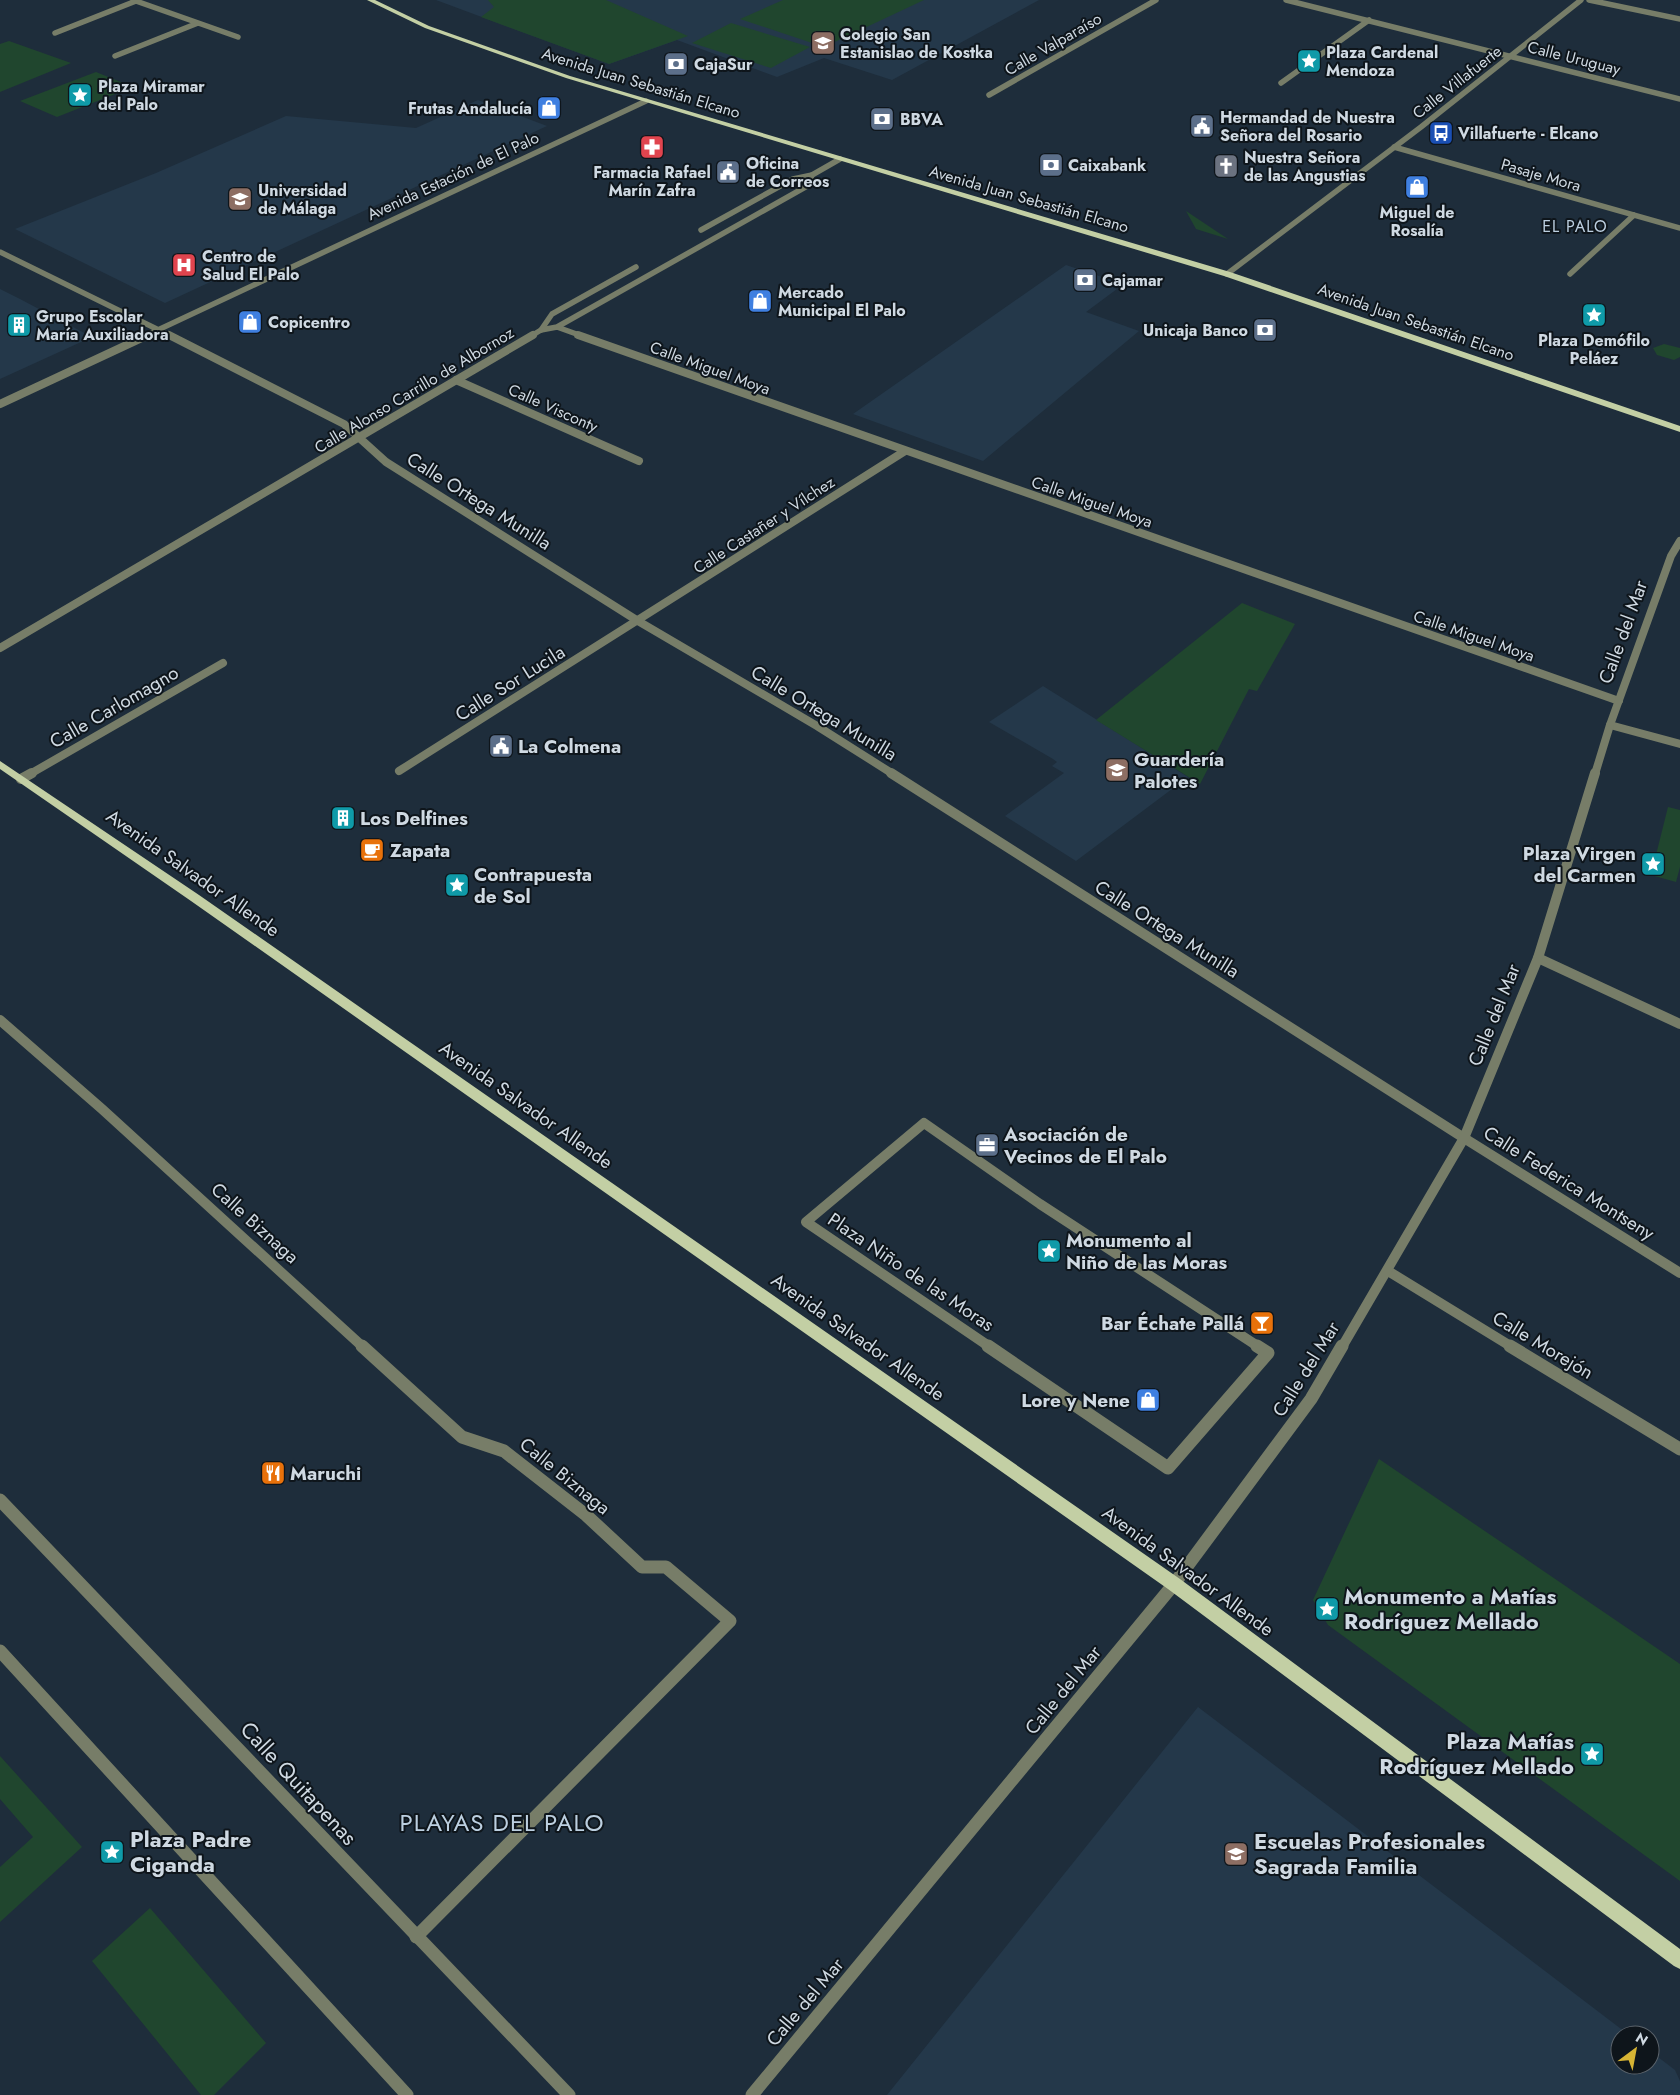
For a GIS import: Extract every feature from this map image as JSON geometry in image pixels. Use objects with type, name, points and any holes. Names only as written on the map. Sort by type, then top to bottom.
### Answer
[{"type":"main road","name":"Avenida Juan Sebastián Elcano","points":[[370,0],[427,28],[568,78],[1227,274],[1680,429]]},
{"type":"main road","name":"Avenida Salvador Allende","points":[[0,764],[196,898],[1174,1584],[1680,1960]]},
{"type":"street","points":[[55,33],[135,0],[238,37]]},
{"type":"street","name":"Calle Valparaíso","points":[[990,95],[1156,0]]},
{"type":"street","name":"Calle Uruguay","points":[[1286,0],[1680,99]]},
{"type":"street","name":"Calle Villafuerte","points":[[1227,274],[1513,56],[1581,0]]},
{"type":"street","points":[[1589,0],[1680,19]]},
{"type":"street","points":[[1281,83],[1369,20]]},
{"type":"street","points":[[114,56],[198,23]]},
{"type":"street","name":"Avenida Estación de El Palo","points":[[0,404],[646,101]]},
{"type":"street","name":"Pasaje Mora","points":[[1394,147],[1680,228]]},
{"type":"street","name":"Calle Alonso Carrillo de Albornoz","points":[[0,648],[541,330],[558,327],[809,184],[812,175],[840,159]]},
{"type":"street","points":[[701,230],[793,179],[812,175]]},
{"type":"street","points":[[1570,274],[1634,216]]},
{"type":"street","name":"Calle Ortega Munilla","points":[[0,252],[9,254],[344,424],[386,462],[638,621],[817,726],[1464,1138]]},
{"type":"street","points":[[541,330],[552,314],[636,267]]},
{"type":"street","name":"Calle Miguel Moya","points":[[558,327],[1618,701]]},
{"type":"street","name":"Calle Visconty","points":[[456,380],[639,461]]},
{"type":"street","name":"Calle Castañer y Vílchez","points":[[638,621],[905,451]]},
{"type":"street","name":"Calle del Mar","points":[[752,2095],[1174,1584],[1311,1400],[1464,1138],[1538,958],[1618,701],[1671,556],[1680,541]]},
{"type":"street","name":"Calle Sor Lucila","points":[[399,772],[638,621]]},
{"type":"street","name":"Calle Carlomagno","points":[[21,778],[223,663]]},
{"type":"street","points":[[1610,725],[1680,744]]},
{"type":"street","points":[[1538,958],[1680,1024]]},
{"type":"street","name":"Calle Biznaga","points":[[0,1020],[116,1122],[462,1437],[504,1451],[586,1516],[642,1567],[666,1567],[730,1621],[416,1938]]},
{"type":"street","name":"Plaza Niño de las Moras","points":[[924,1123],[1057,1216],[1268,1353],[1168,1468],[806,1222],[924,1123]]},
{"type":"street","name":"Calle Federica Montseny","points":[[1464,1138],[1680,1273]]},
{"type":"street","name":"Calle Morejón","points":[[1388,1271],[1680,1449]]},
{"type":"street","name":"Calle Quitapenas","points":[[0,1500],[416,1938],[569,2095]]},
{"type":"street","points":[[0,1651],[406,2095]]},
{"type":"shaded area","name":"Colegio San Estanislao de Kostka","points":[[436,0],[1039,0],[892,80],[824,58],[777,77],[677,40],[609,64]]},
{"type":"shaded area","name":"Universidad de Málaga","points":[[478,100],[547,126],[165,303],[15,229],[156,173],[286,116],[416,128]]},
{"type":"shaded area","points":[[1066,265],[1120,283],[1113,288],[1117,289],[1086,312],[1139,331],[983,461],[853,414]]},
{"type":"shaded area","points":[[0,289],[20,299],[92,337],[0,379]]},
{"type":"shaded area","name":"Guardería Palotes","points":[[1043,686],[1188,777],[1076,861],[1005,816],[1064,773],[1052,766],[1057,762],[1053,759],[989,722]]},
{"type":"shaded area","name":"Escuelas Profesionales Sagrada Familia","points":[[1198,1707],[1616,2025],[1610,2025],[1610,2075],[1660,2075],[1660,2059],[1675,2070],[1680,2081],[1680,2095],[887,2095]]},
{"type":"green space","points":[[488,0],[606,0],[688,36],[609,64],[481,17],[494,7]]},
{"type":"green space","points":[[783,0],[924,0],[824,47],[740,19]]},
{"type":"green space","points":[[731,23],[810,47],[771,68],[692,43]]},
{"type":"green space","points":[[9,41],[71,63],[0,92],[0,44]]},
{"type":"green space","points":[[96,72],[133,87],[57,117],[20,101]]},
{"type":"green space","points":[[1186,211],[1228,239],[1196,229]]},
{"type":"green space","points":[[1664,344],[1680,348],[1680,357],[1674,360],[1657,355],[1653,348]]},
{"type":"green space","points":[[1242,603],[1295,624],[1257,691],[1249,689],[1200,784],[1096,720]]},
{"type":"green space","points":[[1668,807],[1680,810],[1680,867],[1676,882],[1651,875]]},
{"type":"green space","name":"Plaza Matías Rodríguez Mellado","points":[[1379,1459],[1680,1664],[1680,1881],[1328,1625],[1313,1600]]},
{"type":"green space","points":[[0,1756],[82,1847],[0,1922],[0,1867],[33,1837],[0,1799]]},
{"type":"green space","points":[[150,1908],[266,2043],[214,2095],[201,2095],[92,1961]]},
{"type":"place","name":"Colegio San Estanislao de Kostka","points":[[823,43]]},
{"type":"place","name":"Plaza Cardenal Mendoza","points":[[1309,61]]},
{"type":"place","name":"CajaSur","points":[[676,64]]},
{"type":"place","name":"Plaza Miramar del Palo","points":[[80,95]]},
{"type":"place","name":"Frutas Andalucía","points":[[549,108]]},
{"type":"place","name":"BBVA","points":[[882,119]]},
{"type":"place","name":"Hermandad de Nuestra Señora del Rosario","points":[[1202,126]]},
{"type":"place","name":"Villafuerte - Elcano","points":[[1441,133]]},
{"type":"place","name":"Farmacia Rafael Marín Zafra","points":[[652,147]]},
{"type":"place","name":"Caixabank","points":[[1051,165]]},
{"type":"place","name":"Nuestra Señora de las Angustias","points":[[1226,166]]},
{"type":"place","name":"Oficina de Correos","points":[[728,172]]},
{"type":"place","name":"Miguel de Rosalía","points":[[1417,187]]},
{"type":"place","name":"Universidad de Málaga","points":[[240,199]]},
{"type":"place","name":"Centro de Salud El Palo","points":[[184,265]]},
{"type":"place","name":"Cajamar","points":[[1085,280]]},
{"type":"place","name":"Mercado Municipal El Palo","points":[[760,301]]},
{"type":"place","name":"Plaza Demófilo Peláez","points":[[1594,315]]},
{"type":"place","name":"Copicentro","points":[[250,322]]},
{"type":"place","name":"Grupo Escolar María Auxiliadora","points":[[19,325]]},
{"type":"place","name":"Unicaja Banco","points":[[1265,330]]},
{"type":"place","name":"La Colmena","points":[[501,746]]},
{"type":"place","name":"Guardería Palotes","points":[[1117,770]]},
{"type":"place","name":"Los Delfines","points":[[343,818]]},
{"type":"place","name":"Zapata","points":[[372,850]]},
{"type":"place","name":"Plaza Virgen del Carmen","points":[[1653,864]]},
{"type":"place","name":"Contrapuesta de Sol","points":[[457,885]]},
{"type":"place","name":"Asociación de Vecinos de El Palo","points":[[987,1145]]},
{"type":"place","name":"Monumento al Niño de las Moras","points":[[1049,1251]]},
{"type":"place","name":"Bar Échate Pallá","points":[[1262,1323]]},
{"type":"place","name":"Lore y Nene","points":[[1148,1400]]},
{"type":"place","name":"Maruchi","points":[[273,1473]]},
{"type":"place","name":"Monumento a Matías Rodríguez Mellado","points":[[1327,1609]]},
{"type":"place","name":"Plaza Matías Rodríguez Mellado","points":[[1592,1754]]},
{"type":"place","name":"Plaza Padre Ciganda","points":[[112,1852]]},
{"type":"place","name":"Escuelas Profesionales Sagrada Familia","points":[[1236,1854]]},
{"type":"district","name":"EL PALO","points":[[1575,226]]},
{"type":"district","name":"PLAYAS DEL PALO","points":[[502,1822]]}]
